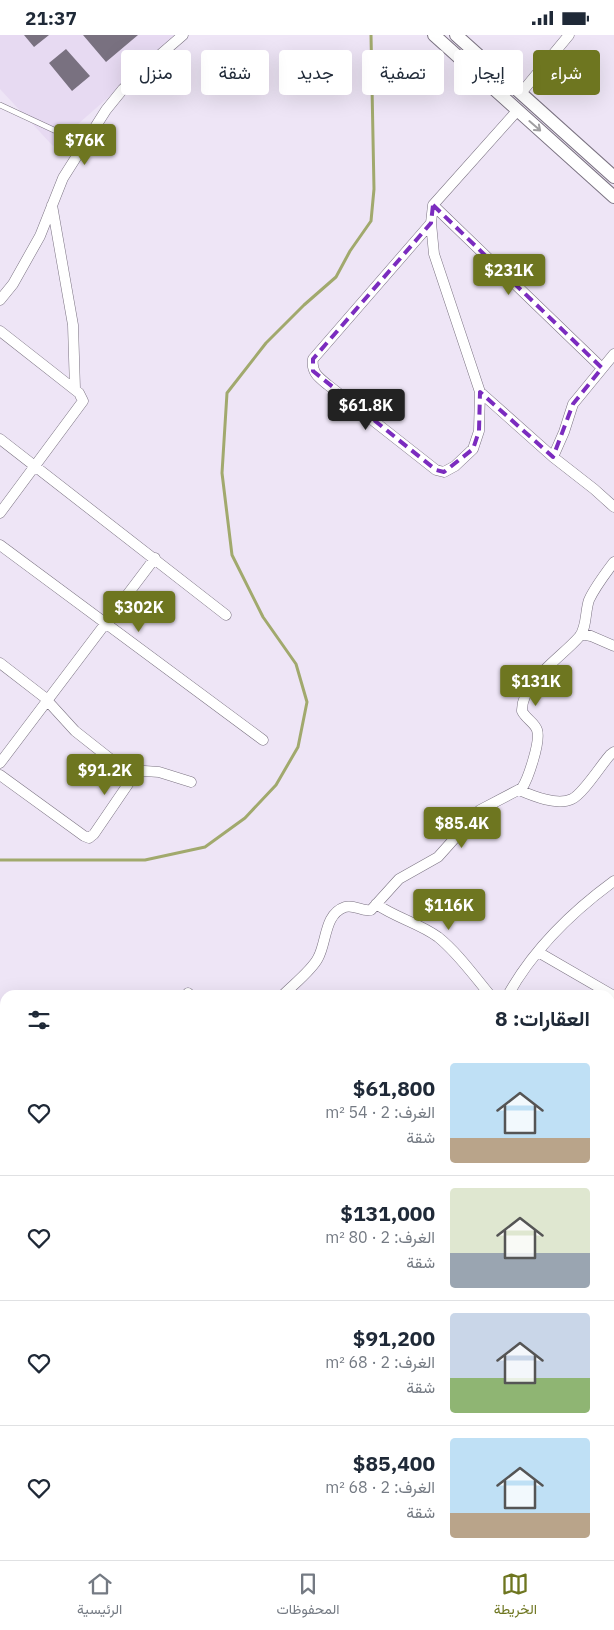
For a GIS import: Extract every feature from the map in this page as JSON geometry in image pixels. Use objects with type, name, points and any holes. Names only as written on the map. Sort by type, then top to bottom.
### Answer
[{"type":"street","points":[[0,301],[13,284],[40,236],[63,178],[106,110],[123,89],[183,35]]},
{"type":"street","points":[[434,35],[614,197]]},
{"type":"street","points":[[456,35],[473,50]]},
{"type":"street","points":[[523,91],[569,35]]},
{"type":"street","points":[[523,95],[614,177]]},
{"type":"street","points":[[431,223],[313,359],[313,371],[324,382],[436,470],[444,472],[455,466],[473,449],[479,431],[480,391],[434,254],[431,223],[433,205],[517,111]]},
{"type":"street","points":[[52,204],[73,325],[75,389]]},
{"type":"street","points":[[433,205],[602,368]]},
{"type":"street","points":[[0,331],[75,389],[82,396],[83,401],[0,513]]},
{"type":"street","points":[[553,457],[573,404],[614,354]]},
{"type":"street","points":[[480,391],[553,457],[614,507]]},
{"type":"street","points":[[0,439],[226,615]]},
{"type":"street","points":[[0,545],[263,740]]},
{"type":"street","points":[[0,763],[155,559]]},
{"type":"street","points":[[288,990],[317,960],[329,924],[338,911],[344,907],[352,906],[370,911],[399,879],[438,857],[480,810],[519,790],[524,785],[538,735],[536,727],[522,711],[526,697],[539,676],[581,634],[589,601],[614,562]]},
{"type":"street","points":[[581,634],[591,636],[614,646]]},
{"type":"street","points":[[0,663],[47,701],[70,727],[123,767],[137,771],[159,772],[191,782]]},
{"type":"street","points":[[519,790],[552,800],[570,800],[581,792],[614,752]]},
{"type":"street","points":[[0,775],[89,838],[94,835],[137,771]]},
{"type":"street","points":[[511,990],[530,961],[568,920],[614,881]]},
{"type":"street","points":[[376,904],[388,913],[419,926],[439,938],[486,990]]},
{"type":"street","points":[[538,952],[604,990]]},
{"type":"lane","points":[[0,105],[84,144]]},
{"type":"highlighted area","points":[[433,205],[602,368],[573,404],[553,457],[480,392],[479,431],[473,449],[444,472],[436,470],[313,371],[313,359],[431,223]]},
{"type":"shaded area","points":[[0,35],[179,35],[162,50],[121,50],[121,86],[53,146],[0,89]]},
{"type":"building","points":[[24,35],[49,35],[34,47]]},
{"type":"building","points":[[83,35],[138,35],[106,62]]},
{"type":"building","points":[[66,49],[90,76],[72,91],[49,63]]},
{"type":"waterway","points":[[0,860],[145,860],[205,847],[245,818],[276,785],[298,747],[307,702],[296,664],[263,617],[232,555],[222,473],[227,393],[266,343],[304,305],[336,277],[350,251],[371,221],[374,189],[371,35]]}]
